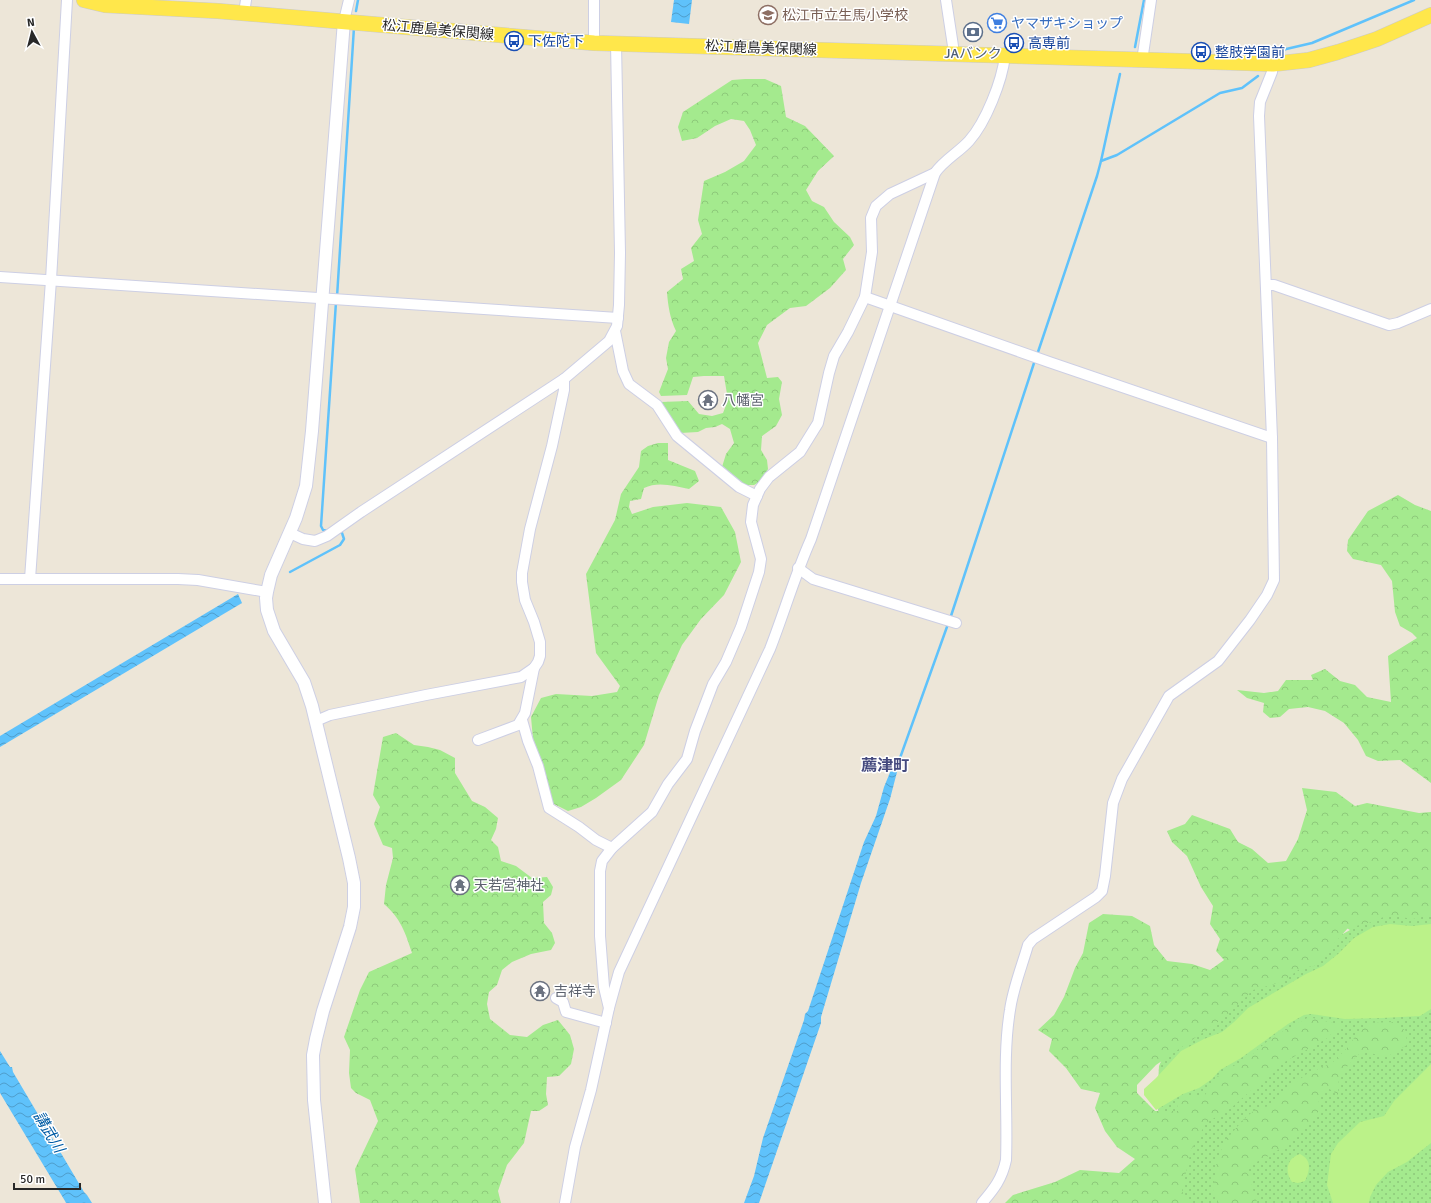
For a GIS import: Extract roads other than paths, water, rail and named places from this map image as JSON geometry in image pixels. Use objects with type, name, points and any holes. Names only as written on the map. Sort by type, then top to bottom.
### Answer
[{"type":"main road","name":"松江鹿島美保関線","points":[[84,0],[105,5],[245,7],[344,21],[594,43],[1273,64],[1309,60],[1338,52],[1377,39],[1431,15]]},
{"type":"street","points":[[30,579],[51,280],[67,0]]},
{"type":"street","points":[[325,1203],[314,1100],[313,1055],[323,1011],[350,927],[354,907],[354,883],[312,706],[304,682],[274,631],[267,610],[266,592],[271,575],[296,518],[306,486],[312,431],[344,21],[348,0]]},
{"type":"street","points":[[594,0],[594,43]]},
{"type":"street","points":[[946,0],[953,54]]},
{"type":"street","points":[[1142,61],[1151,0]]},
{"type":"street","points":[[290,533],[303,539],[315,541],[327,536],[564,378],[609,341],[615,331],[618,318],[620,253],[616,43]]},
{"type":"street","points":[[565,1203],[575,1147],[591,1090],[609,1008],[619,972],[770,649],[785,612],[798,568],[811,539],[935,173],[946,161],[968,142],[979,129],[1001,75],[1004,56]]},
{"type":"street","points":[[982,1203],[1003,1173],[1006,1160],[1006,1057],[1010,1009],[1014,989],[1028,945],[1033,940],[1096,897],[1102,891],[1113,803],[1122,778],[1169,696],[1218,661],[1250,620],[1273,584],[1275,569],[1272,438],[1259,116],[1260,102],[1272,72],[1273,64]]},
{"type":"street","points":[[609,1008],[604,988],[600,936],[600,871],[602,861],[612,848],[652,812],[668,784],[686,759],[710,690],[726,662],[734,644],[759,572],[761,559],[751,522],[753,505],[760,489],[769,477],[800,452],[818,423],[834,356],[848,332],[864,297],[872,252],[871,218],[876,206],[890,194],[935,173]]},
{"type":"street","points":[[0,277],[618,318]]},
{"type":"street","points":[[1266,285],[1274,285],[1389,325],[1398,323],[1431,309]]},
{"type":"street","points":[[864,297],[1272,438]]},
{"type":"street","points":[[615,331],[623,371],[629,384],[657,405],[677,436],[739,487],[757,496]]},
{"type":"street","points":[[478,740],[518,725],[522,720],[525,713],[534,668],[540,656],[540,642],[525,600],[522,573],[529,535],[564,390],[564,378]]},
{"type":"street","points":[[798,568],[813,579],[956,623]]},
{"type":"street","points":[[0,579],[178,579],[198,580],[266,592]]},
{"type":"street","points":[[316,721],[330,715],[521,677],[534,668]]},
{"type":"street","points":[[522,720],[528,741],[538,766],[549,808],[596,840],[612,848]]},
{"type":"street","points":[[556,998],[562,1002],[566,1012],[606,1023]]},
{"type":"water","points":[[674,0],[692,0],[689,24],[671,22]]},
{"type":"water","points":[[238,594],[242,603],[0,747],[0,736]]},
{"type":"water","points":[[895,769],[897,772],[890,799],[861,883],[821,1017],[821,1023],[759,1203],[744,1203],[754,1176],[763,1138],[805,1014],[808,1011],[864,842],[876,816],[884,787],[891,770]]},
{"type":"water","points":[[0,1051],[10,1067],[12,1067],[13,1072],[92,1203],[66,1203],[0,1093]]},
{"type":"waterway","points":[[356,11],[358,0]]},
{"type":"waterway","points":[[1135,47],[1144,0]]},
{"type":"waterway","points":[[1282,50],[1312,43],[1414,0]]},
{"type":"waterway","points":[[337,297],[354,27]]},
{"type":"waterway","points":[[1101,161],[1120,74]]},
{"type":"waterway","points":[[1037,355],[1101,161],[1117,155],[1220,93],[1242,88],[1258,76]]},
{"type":"waterway","points":[[330,531],[323,530],[321,526],[336,302]]},
{"type":"waterway","points":[[950,619],[1035,360]]},
{"type":"waterway","points":[[290,572],[340,545],[344,539],[342,533],[338,532]]},
{"type":"waterway","points":[[895,772],[948,624]]},
{"type":"place","name":"松江市立生馬小学校","points":[[768,15]]},
{"type":"place","name":"ヤマザキショップ","points":[[997,23]]},
{"type":"place","name":"JAバンク","points":[[973,32]]},
{"type":"place","name":"下佐陀下","points":[[514,41]]},
{"type":"place","name":"高専前","points":[[1014,43]]},
{"type":"place","name":"整肢学園前","points":[[1201,52]]},
{"type":"place","name":"八幡宮","points":[[708,400]]},
{"type":"place","name":"天若宮神社","points":[[460,885]]},
{"type":"place","name":"吉祥寺","points":[[540,991]]},
{"type":"district","name":"薦津町","points":[[885,766]]},
{"type":"water label","name":"講武川","points":[[49,1132]]}]
